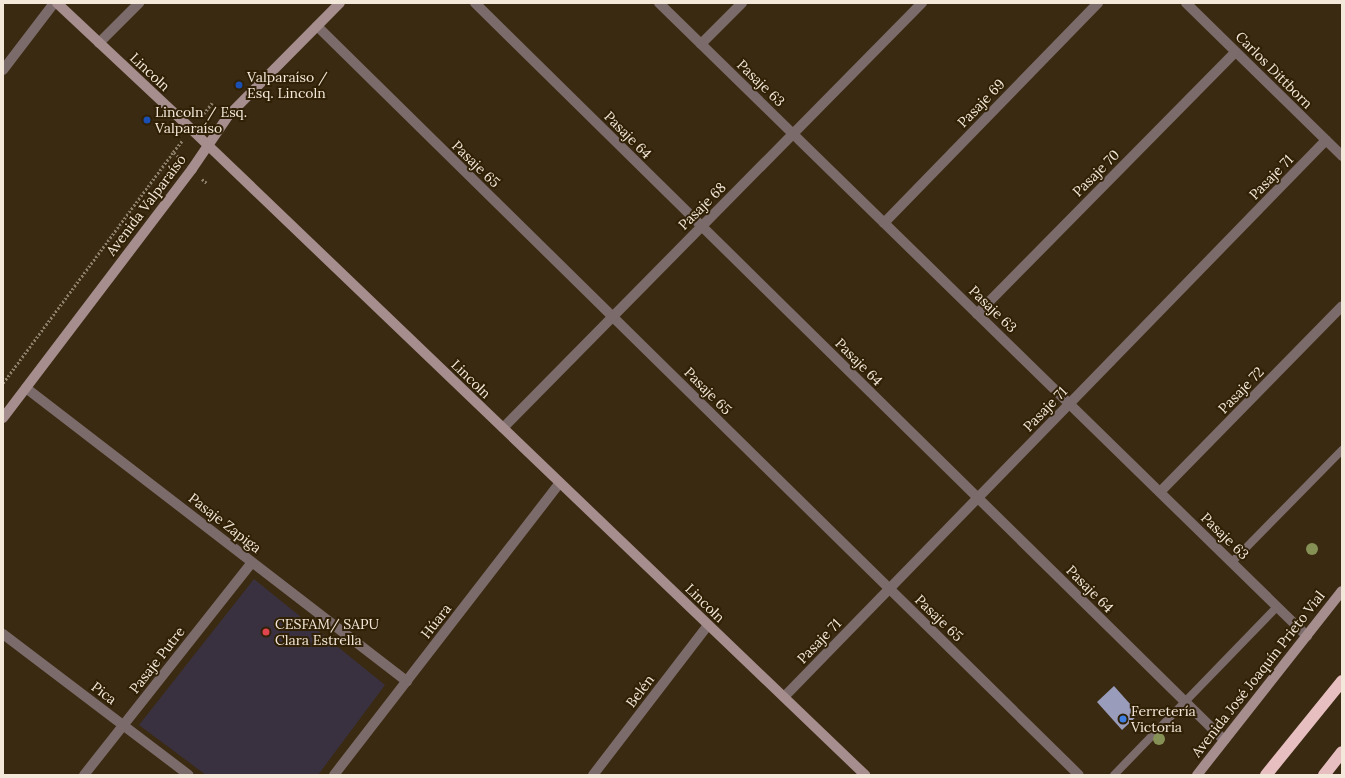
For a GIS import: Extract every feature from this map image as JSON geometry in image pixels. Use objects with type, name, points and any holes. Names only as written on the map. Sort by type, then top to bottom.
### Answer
[{"type":"highway","points":[[1266,775],[1342,681]]},
{"type":"highway","points":[[1324,775],[1342,752]]},
{"type":"street","points":[[3,70],[54,3]]},
{"type":"street","name":"Lincoln","points":[[57,3],[503,428],[784,698],[859,773]]},
{"type":"street","points":[[99,43],[139,3]]},
{"type":"street","name":"Avenida Valparaíso","points":[[3,418],[192,169],[228,116],[340,3]]},
{"type":"street","name":"Pasaje 64","points":[[475,3],[1224,740]]},
{"type":"street","name":"Pasaje 63","points":[[659,3],[1307,636]]},
{"type":"street","points":[[701,44],[742,3]]},
{"type":"street","name":"Pasaje 68","points":[[503,428],[922,3]]},
{"type":"street","name":"Pasaje 69","points":[[884,223],[1098,3]]},
{"type":"street","name":"Carlos Dittborn","points":[[1186,3],[1342,156]]},
{"type":"street","name":"Pasaje 65","points":[[317,26],[1079,775]]},
{"type":"street","name":"Pasaje 70","points":[[977,314],[1236,52]]},
{"type":"street","name":"Pasaje 71","points":[[784,698],[1326,140]]},
{"type":"street","name":"Pasaje 72","points":[[1160,492],[1342,306]]},
{"type":"street","name":"Pasaje Zapiga","points":[[26,388],[407,681]]},
{"type":"street","name":"Húara","points":[[334,775],[560,483]]},
{"type":"street","name":"Pasaje Putre","points":[[84,775],[252,562]]},
{"type":"street","name":"Avenida José Joaquín Prieto Vial","points":[[1197,775],[1342,591]]},
{"type":"street","name":"Belén","points":[[593,775],[708,625]]},
{"type":"street","name":"Pica","points":[[3,634],[189,775]]},
{"type":"lane","points":[[1232,562],[1342,450]]},
{"type":"lane","points":[[1114,775],[1184,701],[1277,607]]},
{"type":"path","points":[[3,383],[173,152]]},
{"type":"shaded area","name":"CESFAM/ SAPU Clara Estrella","points":[[254,579],[385,685],[318,775],[206,775],[139,725]]},
{"type":"building","points":[[1114,686],[1139,714],[1122,730],[1097,702]]},
{"type":"place","name":"Valparaíso / Esq. Lincoln","points":[[239,85]]},
{"type":"place","name":"Lincoln / Esq. Valparaíso","points":[[147,120]]},
{"type":"place","name":"CESFAM/ SAPU Clara Estrella","points":[[266,632]]},
{"type":"place","name":"Ferretería Victoria","points":[[1123,719]]}]
